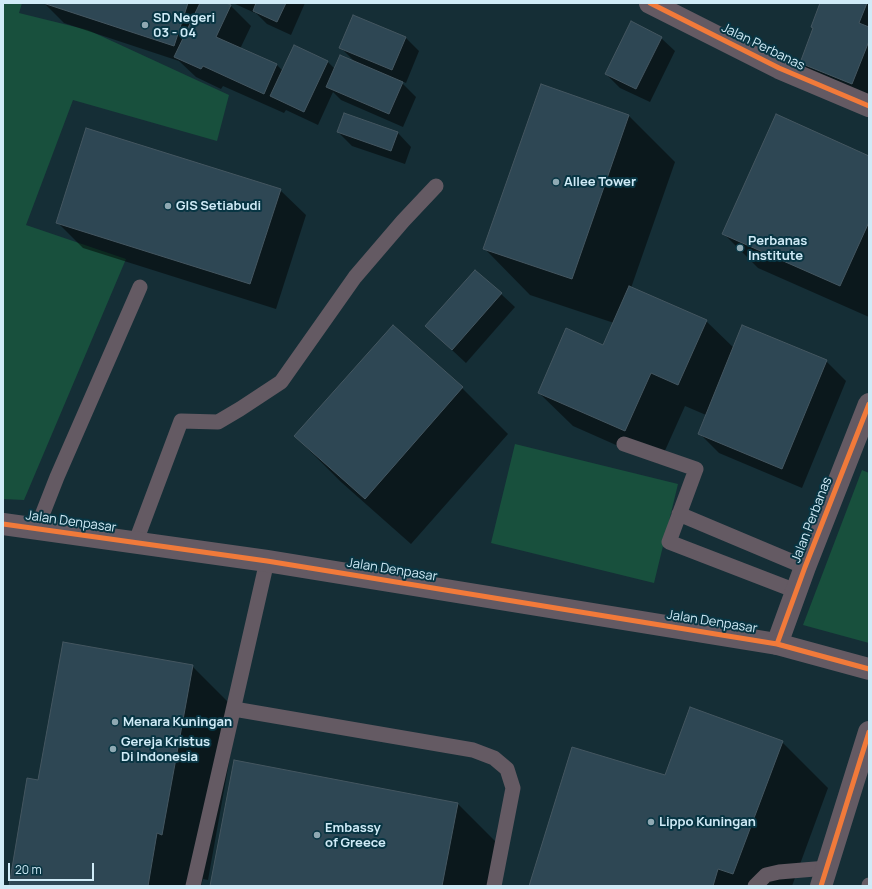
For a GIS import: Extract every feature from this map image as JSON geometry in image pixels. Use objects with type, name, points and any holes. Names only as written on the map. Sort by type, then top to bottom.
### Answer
[{"type":"street","name":"Jalan Perbanas","points":[[650,3],[779,68],[869,106]]},
{"type":"street","name":"Jalan Perbanas","points":[[777,644],[805,566],[869,404]]},
{"type":"street","name":"Jalan Denpasar","points":[[3,524],[267,561],[777,644],[869,669]]},
{"type":"street","points":[[824,877],[869,732]]},
{"type":"lane","points":[[136,542],[181,422],[218,422],[281,382],[355,277],[403,220],[436,186]]},
{"type":"lane","points":[[37,528],[57,477],[140,287]]},
{"type":"lane","points":[[624,444],[696,469],[669,542],[796,591]]},
{"type":"lane","points":[[679,514],[805,566]]},
{"type":"lane","points":[[193,886],[267,561]]},
{"type":"lane","points":[[234,709],[473,750],[494,758],[507,769],[513,788],[494,886]]},
{"type":"lane","points":[[755,886],[766,875],[779,872],[824,877]]},
{"type":"green space","points":[[3,3],[22,3],[19,13],[88,30],[229,95],[217,141],[73,100],[26,225],[126,259],[24,500],[3,499]]},
{"type":"green space","points":[[515,444],[678,484],[654,583],[491,543]]},
{"type":"green space","points":[[862,470],[869,473],[869,643],[803,625]]},
{"type":"building","name":"SD Negeri 03 - 04","points":[[43,3],[188,3],[174,46]]},
{"type":"building","points":[[200,3],[226,3],[231,5],[216,37],[277,64],[264,94],[203,66],[201,69],[174,57]]},
{"type":"building","points":[[256,3],[286,3],[277,22],[253,11]]},
{"type":"building","points":[[820,3],[867,3],[859,23],[869,27],[869,41],[852,84],[800,63],[813,28],[811,27]]},
{"type":"building","points":[[353,15],[406,37],[392,70],[339,48]]},
{"type":"building","points":[[631,21],[662,37],[636,89],[605,74]]},
{"type":"building","points":[[294,45],[328,61],[304,112],[270,96]]},
{"type":"building","points":[[340,55],[403,82],[389,114],[326,87]]},
{"type":"building","name":"Allee Tower","points":[[541,84],[629,115],[572,279],[483,249]]},
{"type":"building","points":[[344,113],[398,132],[391,151],[337,132]]},
{"type":"building","points":[[776,114],[869,156],[869,222],[840,286],[722,234]]},
{"type":"building","name":"GIS Setiabudi","points":[[86,128],[281,189],[250,284],[56,223]]},
{"type":"building","points":[[475,270],[502,293],[452,350],[425,326]]},
{"type":"building","points":[[629,286],[707,320],[678,385],[651,373],[625,431],[538,393],[566,328],[603,345]]},
{"type":"building","points":[[393,325],[463,387],[365,499],[294,436]]},
{"type":"building","points":[[742,325],[827,360],[782,469],[698,434]]},
{"type":"building","name":"Menara Kuningan","points":[[63,642],[193,665],[162,835],[157,833],[148,886],[9,886],[27,778],[38,780]]},
{"type":"building","name":"Lippo Kuningan","points":[[690,707],[783,741],[733,874],[718,869],[713,886],[529,886],[572,747],[665,775]]},
{"type":"building","points":[[234,760],[458,803],[442,886],[210,886]]},
{"type":"cycle path","points":[[650,3],[779,68],[869,106]]},
{"type":"cycle path","points":[[777,644],[805,567],[869,404]]},
{"type":"cycle path","points":[[3,524],[267,561],[777,644],[869,669]]},
{"type":"cycle path","points":[[821,886],[869,732]]},
{"type":"place","name":"SD Negeri 03 - 04","points":[[145,25]]},
{"type":"place","name":"Allee Tower","points":[[556,182]]},
{"type":"place","name":"GIS Setiabudi","points":[[168,206]]},
{"type":"place","name":"Perbanas Institute","points":[[740,248]]},
{"type":"place","name":"Menara Kuningan","points":[[115,722]]},
{"type":"place","name":"Gereja Kristus Di Indonesia","points":[[113,749]]},
{"type":"place","name":"Lippo Kuningan","points":[[651,822]]},
{"type":"place","name":"Embassy of Greece","points":[[317,835]]}]
